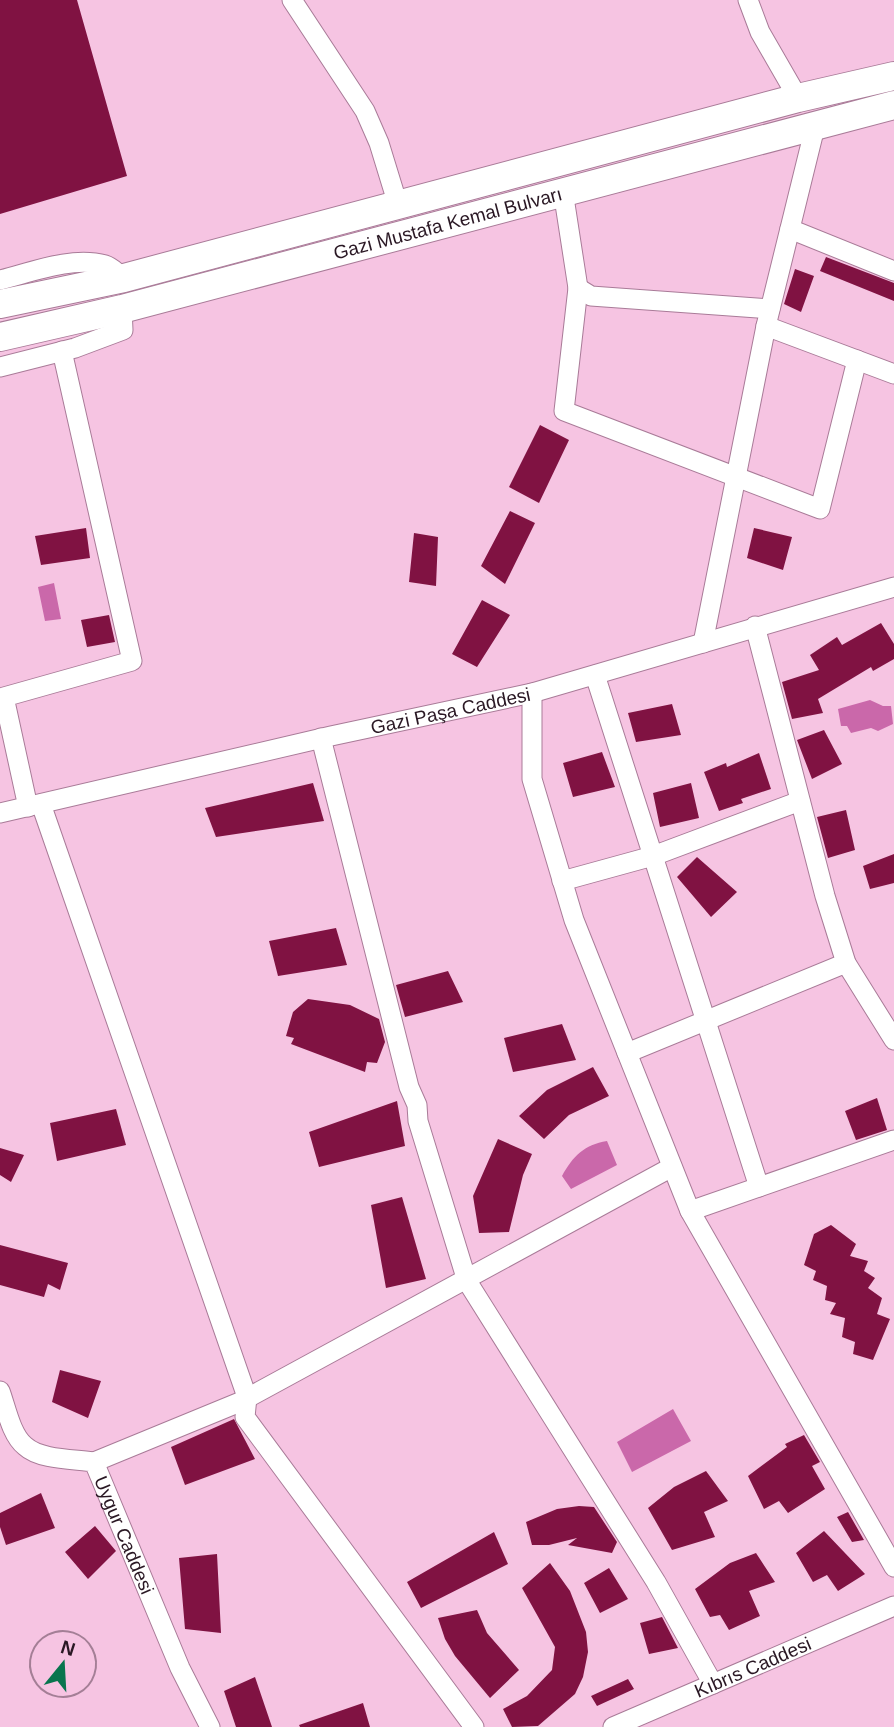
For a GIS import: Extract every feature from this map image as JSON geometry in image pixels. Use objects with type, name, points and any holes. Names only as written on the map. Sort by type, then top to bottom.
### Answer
[{"type":"highway","name":"Gazi Mustafa Kemal Bulvarı","points":[[0,304],[124,278],[798,98],[894,76]]},
{"type":"highway","name":"Gazi Mustafa Kemal Bulvarı","points":[[1,337],[122,309],[816,123],[894,105]]},
{"type":"street","points":[[292,0],[365,111],[379,143],[398,205]]},
{"type":"street","points":[[748,0],[760,32],[798,98]]},
{"type":"street","points":[[703,643],[768,317],[816,123]]},
{"type":"street","points":[[563,191],[578,288],[564,411],[820,509],[857,360]]},
{"type":"street","points":[[790,229],[894,271]]},
{"type":"street","points":[[0,280],[48,267],[82,263],[107,266],[124,278]]},
{"type":"street","points":[[578,288],[591,296],[768,317],[857,360],[894,374]]},
{"type":"street","points":[[0,367],[62,351],[123,330],[122,309]]},
{"type":"street","points":[[62,351],[132,661],[4,696],[34,805],[247,1397],[245,1417],[474,1727]]},
{"type":"street","name":"Gazi Paşa Caddesi","points":[[0,813],[321,738],[532,694],[894,587]]},
{"type":"street","points":[[755,626],[824,896],[846,963],[894,1040]]},
{"type":"street","points":[[595,675],[759,1187]]},
{"type":"street","points":[[532,694],[532,779],[562,881],[574,920],[690,1211],[894,1567]]},
{"type":"street","points":[[321,738],[409,1087],[417,1105],[418,1121],[467,1281],[656,1582],[713,1684]]},
{"type":"street","points":[[562,881],[653,856],[800,801]]},
{"type":"street","points":[[627,1053],[846,963]]},
{"type":"street","points":[[690,1211],[894,1140]]},
{"type":"street","points":[[94,1462],[247,1397],[467,1281],[672,1167]]},
{"type":"street","name":"Uygur Caddesi","points":[[0,1391],[25,1447],[40,1453],[94,1462],[180,1668],[210,1727]]},
{"type":"street","name":"Kıbrıs Caddesi","points":[[613,1727],[894,1606]]},
{"type":"shaded area","points":[[54,583],[61,619],[45,621],[38,587]]},
{"type":"shaded area","points":[[870,700],[883,706],[891,706],[893,724],[878,731],[871,728],[851,733],[847,726],[841,726],[838,709]]},
{"type":"shaded area","points":[[607,1141],[617,1165],[571,1189],[562,1176],[570,1163],[586,1149]]},
{"type":"shaded area","points":[[673,1409],[691,1441],[632,1472],[617,1442]]},
{"type":"building","points":[[0,0],[77,0],[127,176],[0,214]]},
{"type":"building","points":[[826,257],[894,283],[894,301],[820,271]]},
{"type":"building","points":[[795,269],[814,276],[801,312],[784,304]]},
{"type":"building","points":[[540,425],[569,440],[539,503],[509,487]]},
{"type":"building","points":[[510,511],[535,523],[505,584],[481,566]]},
{"type":"building","points":[[86,528],[90,558],[41,565],[35,536]]},
{"type":"building","points":[[754,528],[792,537],[783,570],[747,558]]},
{"type":"building","points":[[414,533],[438,537],[436,586],[409,582]]},
{"type":"building","points":[[482,600],[510,615],[477,667],[452,654]]},
{"type":"building","points":[[109,615],[115,642],[87,647],[81,620]]},
{"type":"building","points":[[881,623],[894,644],[894,659],[873,671],[871,667],[818,699],[823,713],[792,719],[782,682],[819,670],[810,655],[837,637],[842,645]]},
{"type":"building","points":[[672,704],[681,735],[636,742],[628,713]]},
{"type":"building","points":[[824,730],[842,764],[812,779],[797,740]]},
{"type":"building","points":[[602,752],[615,787],[573,797],[563,763]]},
{"type":"building","points":[[759,753],[771,789],[741,799],[743,803],[719,811],[704,772],[726,763],[727,767]]},
{"type":"building","points":[[313,783],[324,821],[216,837],[205,808]]},
{"type":"building","points":[[691,783],[699,818],[660,827],[653,793]]},
{"type":"building","points":[[846,810],[855,850],[828,858],[817,817]]},
{"type":"building","points":[[894,854],[894,883],[870,889],[863,866]]},
{"type":"building","points":[[697,857],[737,892],[711,917],[677,877]]},
{"type":"building","points":[[336,928],[347,965],[278,976],[269,941]]},
{"type":"building","points":[[448,971],[463,1002],[405,1017],[396,985]]},
{"type":"building","points":[[308,999],[350,1005],[379,1019],[385,1042],[377,1063],[367,1062],[365,1072],[291,1044],[294,1038],[286,1036],[293,1012]]},
{"type":"building","points":[[562,1024],[576,1060],[513,1072],[504,1038]]},
{"type":"building","points":[[593,1067],[609,1096],[569,1115],[544,1139],[519,1116],[547,1090]]},
{"type":"building","points":[[877,1098],[887,1130],[856,1140],[845,1111]]},
{"type":"building","points":[[397,1101],[405,1146],[319,1167],[309,1132]]},
{"type":"building","points":[[116,1109],[126,1145],[57,1161],[50,1123]]},
{"type":"building","points":[[498,1139],[532,1154],[523,1175],[509,1232],[479,1233],[473,1196]]},
{"type":"building","points":[[0,1148],[24,1155],[11,1182],[0,1175]]},
{"type":"building","points":[[402,1197],[426,1279],[386,1288],[371,1205]]},
{"type":"building","points":[[831,1225],[856,1244],[850,1256],[868,1261],[864,1271],[875,1278],[868,1288],[882,1298],[877,1314],[890,1319],[873,1360],[853,1354],[855,1342],[842,1337],[845,1318],[830,1314],[836,1303],[825,1300],[827,1286],[813,1280],[816,1271],[804,1265],[814,1234]]},
{"type":"building","points":[[0,1245],[68,1263],[60,1290],[48,1284],[44,1297],[0,1285]]},
{"type":"building","points":[[60,1370],[101,1381],[88,1418],[52,1402]]},
{"type":"building","points":[[234,1419],[255,1459],[185,1485],[171,1447]]},
{"type":"building","points":[[804,1435],[820,1462],[812,1466],[825,1489],[788,1513],[779,1501],[764,1509],[748,1476],[787,1447],[785,1444]]},
{"type":"building","points":[[706,1471],[728,1501],[704,1512],[715,1537],[672,1550],[648,1508],[674,1487]]},
{"type":"building","points":[[41,1493],[55,1528],[6,1545],[0,1527],[0,1513]]},
{"type":"building","points":[[594,1507],[617,1542],[612,1553],[568,1545],[577,1538],[549,1545],[532,1545],[526,1522],[557,1509]]},
{"type":"building","points":[[848,1512],[864,1540],[852,1542],[837,1517]]},
{"type":"building","points":[[95,1526],[116,1551],[88,1579],[65,1552]]},
{"type":"building","points":[[824,1531],[865,1574],[838,1591],[827,1575],[813,1582],[796,1553]]},
{"type":"building","points":[[494,1532],[508,1564],[421,1608],[407,1582]]},
{"type":"building","points":[[756,1553],[775,1582],[749,1591],[760,1616],[729,1630],[720,1615],[710,1617],[695,1589],[730,1563]]},
{"type":"building","points":[[217,1554],[221,1633],[185,1629],[179,1558]]},
{"type":"building","points":[[550,1563],[570,1591],[586,1632],[588,1652],[583,1677],[575,1694],[538,1726],[512,1727],[503,1709],[527,1696],[552,1670],[555,1647],[522,1588]]},
{"type":"building","points":[[609,1568],[628,1599],[600,1613],[584,1583]]},
{"type":"building","points":[[477,1610],[487,1633],[519,1670],[490,1698],[455,1656],[445,1639],[438,1618]]},
{"type":"building","points":[[662,1617],[678,1648],[649,1654],[640,1623]]},
{"type":"building","points":[[255,1677],[272,1727],[236,1727],[224,1691]]},
{"type":"building","points":[[628,1679],[634,1689],[597,1706],[591,1696]]},
{"type":"building","points":[[363,1703],[370,1727],[299,1725]]}]
